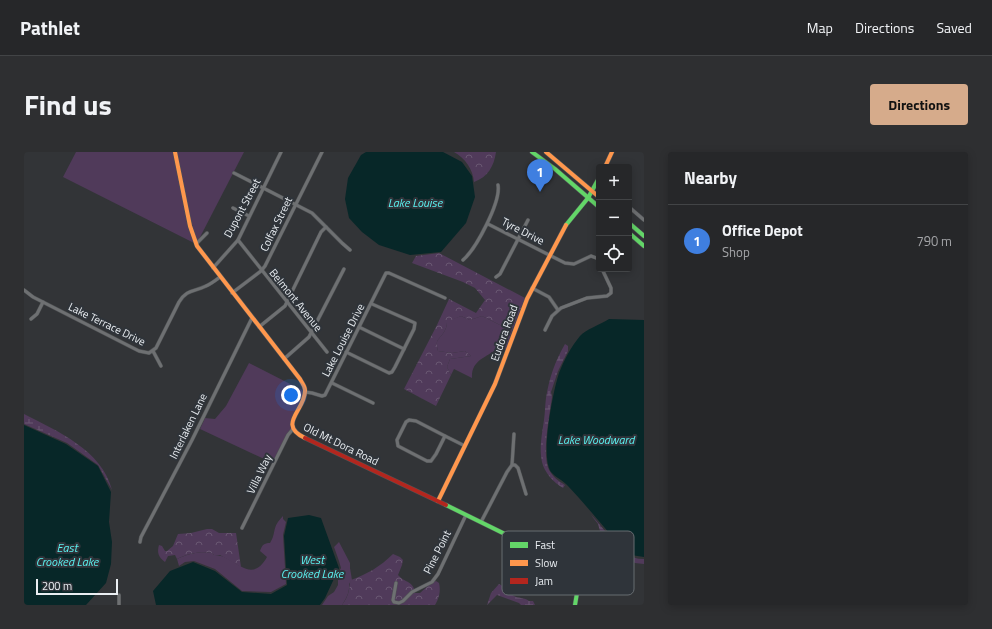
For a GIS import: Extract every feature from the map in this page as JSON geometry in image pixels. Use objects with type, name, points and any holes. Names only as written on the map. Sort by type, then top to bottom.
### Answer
[{"type":"street","points":[[174,152],[190,226],[196,244],[232,293],[300,379],[305,392]]},
{"type":"street","name":"Dupont Street","points":[[213,268],[238,240],[281,152]]},
{"type":"street","name":"Colfax Street","points":[[232,293],[261,271],[267,263],[322,152]]},
{"type":"street","points":[[532,152],[555,169],[596,205]]},
{"type":"street","points":[[546,152],[596,194]]},
{"type":"street","points":[[606,164],[612,152]]},
{"type":"street","points":[[234,173],[312,213],[350,250]]},
{"type":"street","name":"Eudora Road","points":[[438,501],[495,384],[522,310],[532,288],[564,227],[588,198],[596,184]]},
{"type":"street","points":[[463,260],[488,224],[499,191],[498,185]]},
{"type":"street","points":[[233,208],[249,216]]},
{"type":"street","points":[[632,210],[644,220]]},
{"type":"street","points":[[496,276],[500,274],[528,220]]},
{"type":"street","name":"Tyre Drive","points":[[488,224],[565,263],[576,264],[591,256],[596,258]]},
{"type":"street","points":[[632,226],[644,236]]},
{"type":"street","points":[[259,328],[285,306],[321,232],[326,227]]},
{"type":"street","points":[[196,244],[207,233]]},
{"type":"street","points":[[632,236],[644,246]]},
{"type":"street","name":"Belmont Avenue","points":[[238,240],[311,334],[327,352]]},
{"type":"street","points":[[284,359],[303,344],[311,334],[344,269]]},
{"type":"street","points":[[545,330],[552,316],[558,310],[587,298],[609,295],[612,292],[603,272]]},
{"type":"street","name":"Lake Louise Drive","points":[[305,392],[323,396],[325,395],[372,304],[386,273],[446,298]]},
{"type":"street","name":"Lake Terrace Drive","points":[[24,290],[27,294],[139,351],[146,353],[153,351],[160,342],[179,302],[184,295],[190,291],[208,285],[220,277]]},
{"type":"street","points":[[532,288],[549,297],[558,310]]},
{"type":"street","points":[[31,319],[36,314],[43,302]]},
{"type":"street","points":[[346,352],[389,373],[392,372],[414,329],[415,323],[372,304]]},
{"type":"street","name":"Interlaken Lane","points":[[140,542],[141,537],[192,440],[252,318]]},
{"type":"street","points":[[359,327],[404,349]]},
{"type":"street","points":[[153,351],[161,366]]},
{"type":"street","points":[[332,383],[373,403]]},
{"type":"street","name":"Old Mt Dora Road","points":[[305,392],[292,420],[293,429],[296,433],[502,532]]},
{"type":"street","points":[[445,436],[434,458],[429,461],[399,447],[397,444],[397,440],[406,422],[409,420],[416,421],[465,446]]},
{"type":"street","name":"Villa Way","points":[[242,528],[288,435],[293,429]]},
{"type":"street","points":[[481,522],[512,465],[514,434]]},
{"type":"street","points":[[512,465],[515,465],[518,468],[526,494]]},
{"type":"street","name":"Pine Point","points":[[396,583],[393,600],[394,602],[399,603],[412,592],[432,582],[438,574],[466,515]]},
{"type":"street","points":[[119,595],[119,605]]},
{"type":"street","name":"Old Mt Dora Road","points":[[575,605],[577,595]]},
{"type":"green space","points":[[76,152],[173,152],[188,227],[194,243],[63,177]]},
{"type":"green space","points":[[176,152],[244,152],[197,243],[188,210]]},
{"type":"green space","points":[[454,152],[496,152],[494,162],[490,170],[479,180],[474,182],[468,164],[462,157]]},
{"type":"green space","points":[[439,253],[525,298],[512,331],[482,316],[470,320],[461,316],[447,322],[445,331],[437,342],[438,351],[452,353],[465,351],[471,356],[450,359],[447,367],[451,375],[436,406],[404,389],[449,299],[476,313],[485,300],[475,288],[412,263],[416,256]]},
{"type":"green space","points":[[461,316],[470,320],[482,316],[512,331],[506,349],[498,348],[480,360],[474,367],[472,378],[454,369],[451,375],[447,367],[450,359],[471,356],[465,351],[452,353],[438,351],[437,347],[438,340],[445,330],[447,321]]},
{"type":"green space","points":[[565,344],[568,346],[568,351],[558,371],[551,392],[552,397],[546,447],[548,466],[554,477],[565,485],[563,488],[553,480],[545,470],[541,457],[541,446],[549,384],[555,364]]},
{"type":"green space","points":[[249,363],[304,391],[294,413],[291,429],[275,464],[200,429],[205,418],[215,419],[226,406]]},
{"type":"green space","points":[[24,414],[77,443],[99,464],[107,476],[112,490],[98,465],[67,443],[24,424]]},
{"type":"green space","points":[[591,515],[605,531],[600,531],[598,524]]},
{"type":"green space","points":[[283,516],[283,519],[286,522],[283,535],[286,584],[271,592],[242,591],[215,569],[194,561],[185,562],[179,566],[177,559],[194,553],[208,552],[228,559],[242,567],[254,569],[261,565],[267,557],[260,551],[262,546],[270,543],[275,527]]},
{"type":"green space","points":[[212,529],[219,533],[236,533],[241,567],[220,555],[214,555],[212,553],[194,553],[177,559],[175,555],[168,556],[165,562],[159,556],[159,545],[167,551],[173,546],[178,534],[191,533]]},
{"type":"green space","points":[[339,542],[350,563],[352,580],[349,584],[349,590],[342,605],[322,605],[328,596],[334,592],[338,585],[338,573],[341,568],[334,547]]},
{"type":"green space","points":[[393,554],[403,560],[398,575],[413,586],[415,593],[420,593],[431,583],[436,581],[439,583],[439,595],[435,605],[342,605],[348,594],[351,580],[373,570]]},
{"type":"green space","points":[[634,557],[644,559],[644,564],[635,563]]},
{"type":"green space","points":[[499,584],[502,586],[502,595],[513,595],[533,601],[535,605],[521,605],[497,595],[487,605],[491,593]]},
{"type":"water","name":"Lake Louise","points":[[366,152],[443,152],[462,162],[472,176],[475,197],[466,223],[441,252],[410,255],[379,245],[362,232],[349,218],[345,199],[348,178],[361,155]]},
{"type":"water","name":"Lake Woodward","points":[[609,319],[644,320],[644,557],[634,555],[634,531],[608,531],[568,486],[551,472],[548,464],[547,439],[556,382],[565,358],[580,336],[589,329]]},
{"type":"water","name":"East Crooked Lake","points":[[24,425],[66,444],[98,466],[111,492],[109,522],[112,542],[111,564],[106,583],[86,605],[24,605]]},
{"type":"water","name":"West Crooked Lake","points":[[309,515],[321,518],[339,568],[325,598],[320,605],[156,605],[153,591],[170,571],[193,562],[215,571],[242,592],[271,594],[287,585],[284,536],[288,518]]},
{"type":"traffic: fast","points":[[532,152],[555,169],[596,204]]},
{"type":"traffic: fast","points":[[566,225],[588,198],[596,183]]},
{"type":"traffic: fast","points":[[632,226],[644,236]]},
{"type":"traffic: fast","points":[[632,236],[644,246]]},
{"type":"traffic: fast","points":[[446,505],[502,533]]},
{"type":"traffic: fast","points":[[575,605],[577,595]]},
{"type":"traffic: slow","points":[[175,152],[190,226],[197,246],[304,386],[304,397],[294,416],[293,427],[297,433],[305,438]]},
{"type":"traffic: slow","points":[[546,152],[596,194]]},
{"type":"traffic: slow","points":[[606,164],[612,152]]},
{"type":"traffic: slow","points":[[438,501],[495,384],[527,299],[566,225]]},
{"type":"traffic: jam","points":[[305,438],[446,505]]},
{"type":"place","name":"Office Depot","points":[[540,192]]}]
